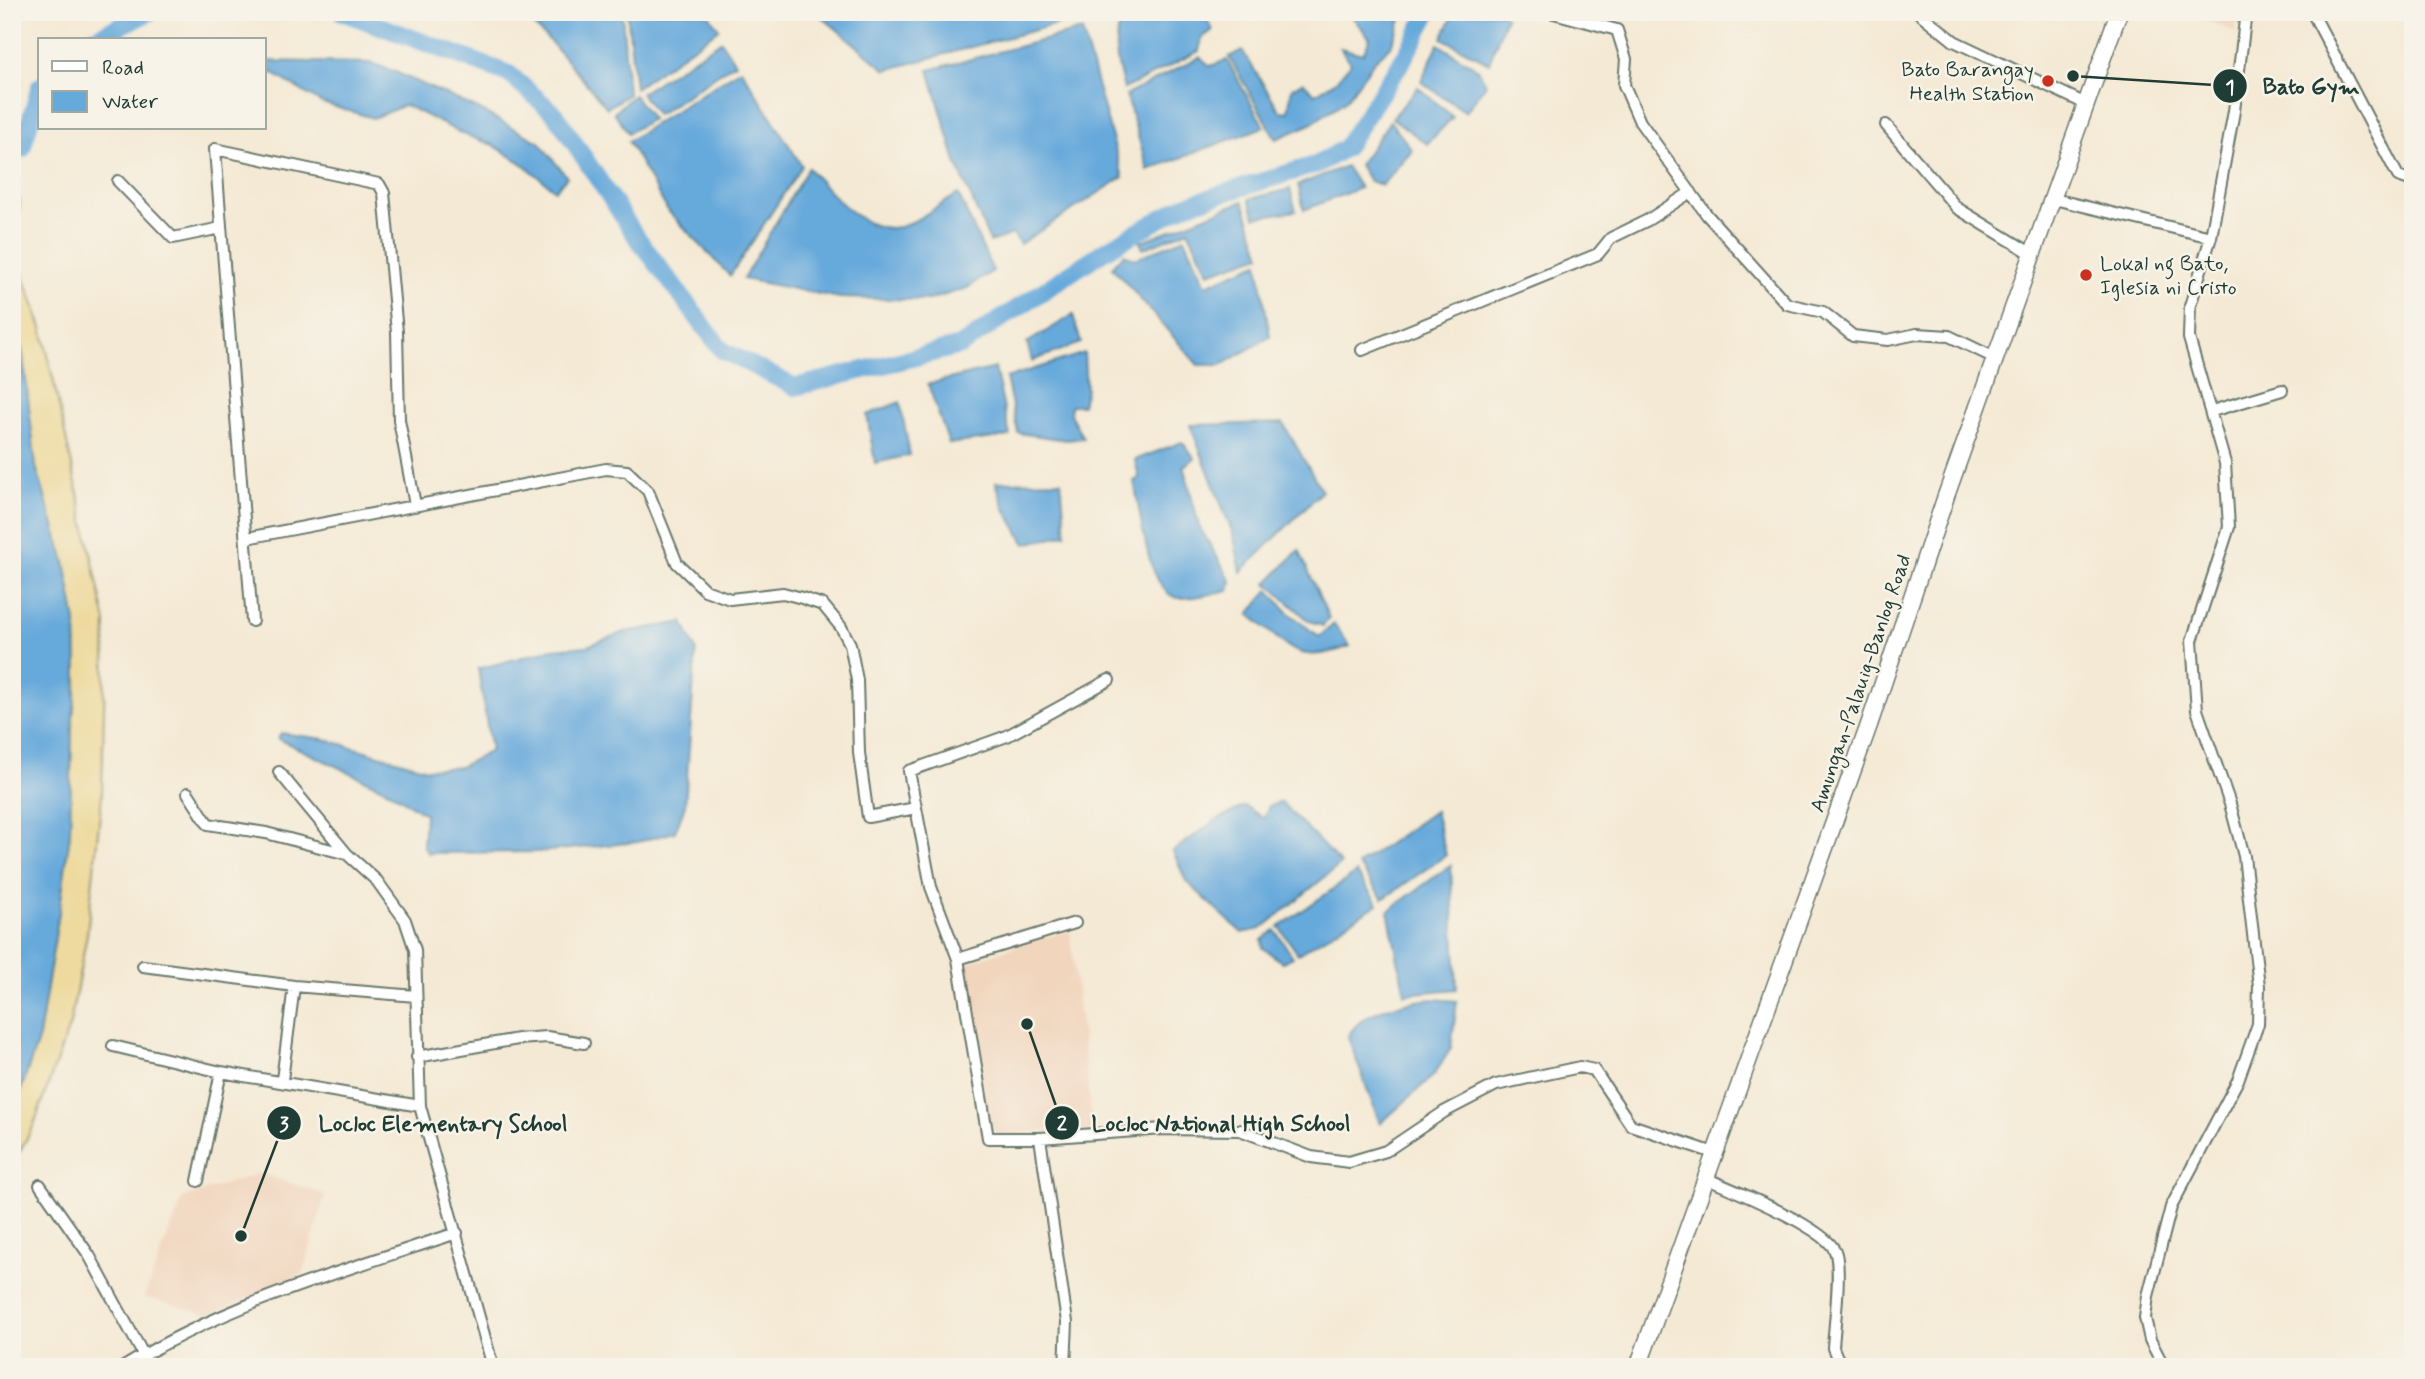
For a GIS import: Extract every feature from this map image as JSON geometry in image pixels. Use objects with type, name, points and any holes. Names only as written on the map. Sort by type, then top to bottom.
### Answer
[{"type":"main road","name":"Amungan-Palauig-Banlog Road","points":[[1638,1367],[2119,12]]},
{"type":"street","points":[[1550,12],[1617,30],[1626,59],[1624,85],[1640,122],[1707,215],[1787,304],[1823,312],[1853,336],[1888,340],[1917,334],[1949,337],[1997,359]]},
{"type":"street","points":[[1918,12],[1954,41],[2088,105]]},
{"type":"street","points":[[2164,1367],[2150,1340],[2145,1318],[2171,1207],[2238,1080],[2258,1024],[2259,986],[2244,856],[2230,804],[2197,710],[2192,641],[2229,527],[2225,463],[2189,338],[2190,306],[2211,237],[2234,111],[2246,12]]},
{"type":"street","points":[[2312,12],[2398,176],[2413,181]]},
{"type":"street","points":[[1886,125],[1957,208],[2034,255]]},
{"type":"street","points":[[252,621],[215,149],[379,184],[384,193],[397,332],[399,420],[415,505]]},
{"type":"street","points":[[118,181],[173,238],[221,228]]},
{"type":"street","points":[[1362,350],[1598,254],[1611,238],[1648,220],[1691,192]]},
{"type":"street","points":[[2054,199],[2211,237]]},
{"type":"street","points":[[2212,411],[2282,390]]},
{"type":"street","points":[[247,538],[606,469],[627,471],[648,491],[677,563],[705,590],[730,599],[783,593],[823,605],[850,644],[857,680],[859,752],[868,817],[916,808]]},
{"type":"street","points":[[1109,680],[1007,736],[909,771],[932,887],[958,959],[988,1138],[1040,1138],[1163,1129],[1240,1130],[1311,1157],[1349,1162],[1386,1151],[1462,1101],[1496,1085],[1580,1067],[1594,1070],[1631,1125],[1714,1153]]},
{"type":"street","points":[[279,772],[347,854],[377,881],[405,920],[415,950],[420,1105],[493,1367]]},
{"type":"street","points":[[188,793],[208,824],[266,833],[347,854]]},
{"type":"street","points":[[958,959],[1074,923]]},
{"type":"street","points":[[143,966],[295,985],[416,996]]},
{"type":"street","points":[[282,1080],[295,985]]},
{"type":"street","points":[[417,1057],[518,1039],[547,1037],[584,1043]]},
{"type":"street","points":[[113,1046],[221,1072],[420,1105]]},
{"type":"street","points":[[198,1181],[221,1072]]},
{"type":"street","points":[[1040,1138],[1067,1322],[1065,1367]]},
{"type":"street","points":[[1705,1178],[1764,1202],[1830,1243],[1837,1262],[1833,1348],[1838,1360],[1872,1367]]},
{"type":"street","points":[[40,1185],[89,1255],[150,1367]]},
{"type":"street","points":[[124,1367],[199,1327],[331,1275],[457,1233]]},
{"type":"shaded area","points":[[2187,12],[2239,12],[2235,32]]},
{"type":"shaded area","points":[[1070,931],[1093,1131],[1056,1130],[998,1135],[989,1123],[963,965],[1027,942]]},
{"type":"shaded area","points":[[260,1173],[325,1195],[303,1274],[209,1315],[144,1297],[183,1198]]},
{"type":"sand","points":[[20,200],[15,251],[42,328],[106,622],[102,795],[87,934],[70,1024],[33,1127],[12,1165],[12,1116],[39,1037],[70,834],[72,728],[77,677],[76,622],[65,562],[36,467],[23,355],[12,307],[12,204]]},
{"type":"water","points":[[519,12],[622,12],[628,95],[607,108],[550,41]]},
{"type":"water","points":[[627,12],[707,12],[719,29],[635,88]]},
{"type":"water","points":[[816,12],[1090,12],[1091,15],[886,70]]},
{"type":"water","points":[[1128,12],[1202,12],[1213,30],[1202,38],[1199,51],[1124,89],[1116,40],[1118,30]]},
{"type":"water","points":[[1348,12],[1404,12],[1391,46],[1376,59],[1345,101],[1309,125],[1276,139],[1229,57],[1242,50],[1280,111],[1288,112],[1292,88],[1303,82],[1315,94],[1336,81],[1351,63],[1340,48],[1363,54],[1370,38]]},
{"type":"water","points":[[1455,12],[1499,12],[1506,17],[1489,63],[1442,38]]},
{"type":"water","points":[[1082,30],[1123,177],[1020,244],[1013,234],[990,242],[956,162],[929,70]]},
{"type":"water","points":[[721,41],[735,63],[657,115],[641,93]]},
{"type":"water","points":[[1438,44],[1478,69],[1486,84],[1466,112],[1421,82]]},
{"type":"water","points":[[1200,57],[1210,66],[1227,60],[1264,127],[1148,170],[1126,95]]},
{"type":"water","points":[[266,61],[371,63],[393,71],[478,109],[539,142],[567,177],[555,190],[523,164],[493,145],[463,134],[405,105],[373,118],[322,103],[266,69]]},
{"type":"water","points":[[741,69],[802,166],[730,276],[668,211],[628,141]]},
{"type":"water","points":[[1418,87],[1453,117],[1427,144],[1392,118]]},
{"type":"water","points":[[634,95],[652,119],[628,133],[614,112]]},
{"type":"water","points":[[1390,121],[1412,150],[1382,185],[1369,181],[1359,165]]},
{"type":"water","points":[[1346,166],[1360,188],[1304,210],[1298,185]]},
{"type":"water","points":[[808,168],[851,211],[878,226],[892,228],[906,225],[958,194],[993,271],[967,288],[929,300],[840,298],[743,279]]},
{"type":"water","points":[[1290,189],[1296,211],[1255,217],[1249,199]]},
{"type":"water","points":[[1243,201],[1261,255],[1209,273],[1188,230],[1143,249],[1140,242]]},
{"type":"water","points":[[1185,238],[1206,285],[1258,263],[1270,337],[1221,365],[1198,365],[1112,267],[1124,254],[1135,259]]},
{"type":"water","points":[[12,307],[23,355],[36,467],[65,562],[76,622],[77,677],[72,728],[70,834],[61,900],[39,1037],[12,1116]]},
{"type":"water","points":[[1073,315],[1081,343],[1032,361],[1027,343]]},
{"type":"water","points":[[1084,353],[1086,389],[1082,405],[1071,405],[1070,414],[1083,438],[1067,440],[1018,433],[1006,378]]},
{"type":"water","points":[[995,368],[1010,436],[949,444],[928,384]]},
{"type":"water","points":[[900,402],[910,455],[875,463],[867,415]]},
{"type":"water","points":[[1283,423],[1322,491],[1241,572],[1233,534],[1190,425]]},
{"type":"water","points":[[1182,442],[1195,458],[1184,466],[1199,526],[1231,581],[1229,591],[1179,598],[1168,593],[1152,567],[1134,481],[1139,478],[1135,460]]},
{"type":"water","points":[[1061,481],[1066,534],[1025,544],[1004,507],[996,482]]},
{"type":"water","points":[[1299,550],[1329,618],[1323,626],[1309,621],[1267,583]]},
{"type":"water","points":[[1268,590],[1289,613],[1319,637],[1334,624],[1350,646],[1332,652],[1305,654],[1285,644],[1249,614]]},
{"type":"water","points":[[683,622],[696,650],[685,805],[675,832],[638,842],[539,852],[428,853],[423,846],[425,814],[389,791],[278,739],[281,733],[324,739],[427,769],[460,767],[491,751],[478,669],[552,649],[587,646],[625,632]]},
{"type":"water","points":[[1281,802],[1341,864],[1261,929],[1242,933],[1186,881],[1173,851],[1213,822],[1245,806],[1263,818],[1269,806]]},
{"type":"water","points":[[1435,811],[1446,855],[1383,899],[1358,865]]},
{"type":"water","points":[[1451,865],[1457,989],[1405,994],[1388,911]]},
{"type":"water","points":[[1356,873],[1378,904],[1298,954],[1279,927]]},
{"type":"water","points":[[1275,930],[1293,957],[1282,962],[1263,948],[1262,940]]},
{"type":"water","points":[[1432,999],[1457,1001],[1451,1048],[1434,1075],[1380,1124],[1348,1037],[1354,1027],[1373,1013],[1409,1002]]},
{"type":"waterway","points":[[94,38],[150,12]]},
{"type":"waterway","points":[[342,12],[509,74],[556,115],[635,235],[722,350],[795,387],[960,346],[1104,251],[1185,205],[1318,164],[1345,148],[1404,58],[1429,12]]},
{"type":"waterway","points":[[12,149],[22,149],[38,93]]},
{"type":"place","name":"Bato Gym","points":[[2073,76]]},
{"type":"place","name":"Bato Barangay Health Station","points":[[2048,81]]},
{"type":"place","name":"Lokal ng Bato, Iglesia ni Cristo","points":[[2086,275]]},
{"type":"place","name":"Locloc National High School","points":[[1027,1024]]},
{"type":"place","name":"Locloc Elementary School","points":[[241,1236]]}]
